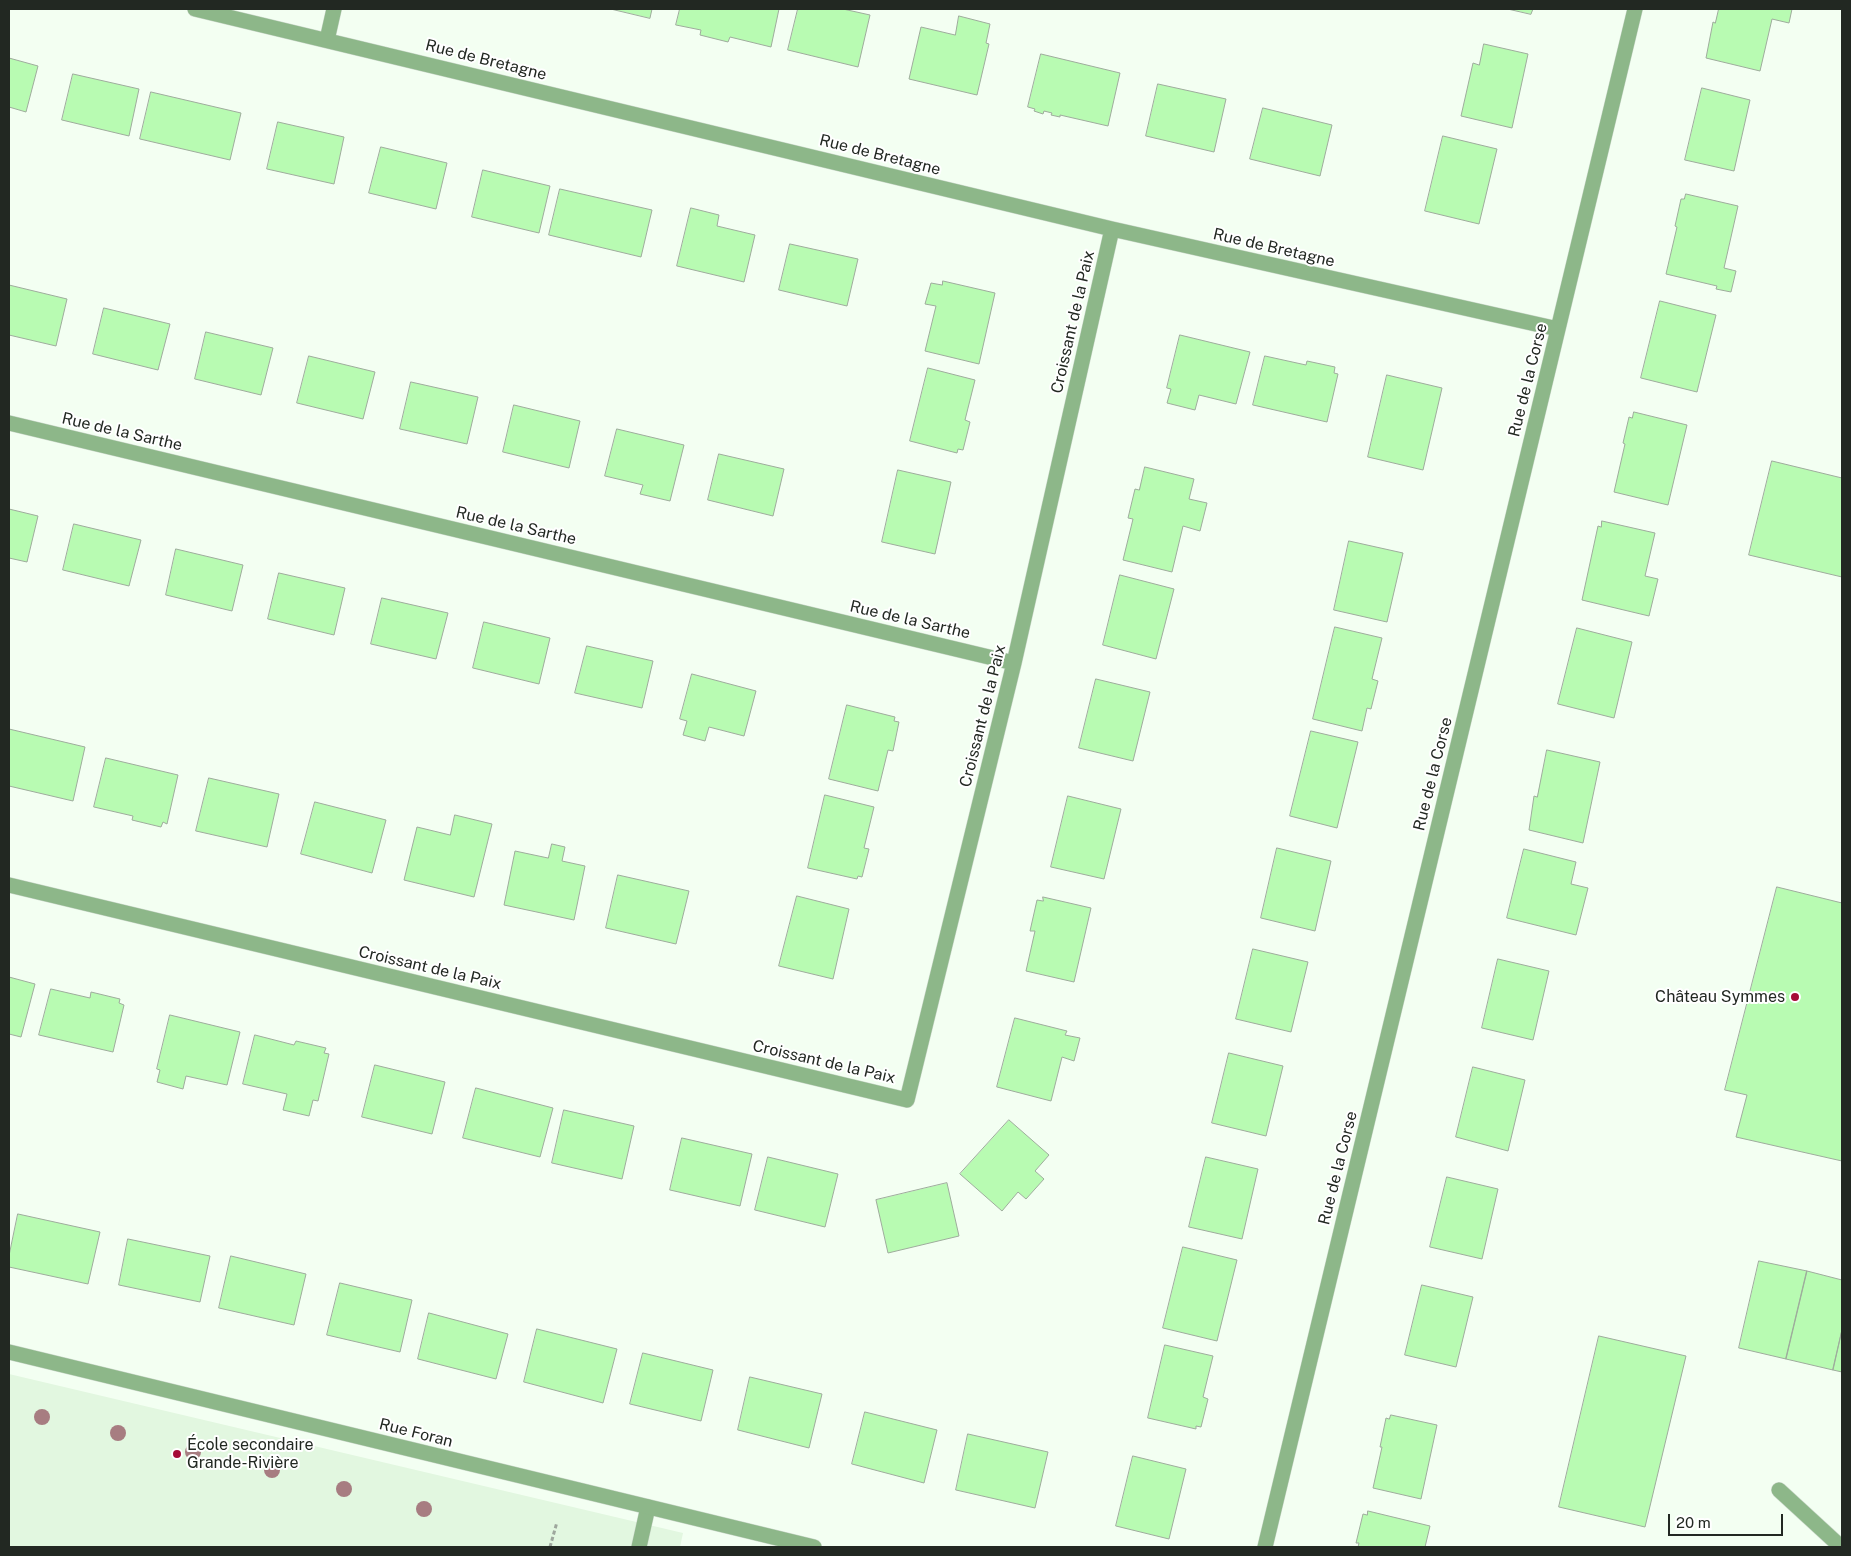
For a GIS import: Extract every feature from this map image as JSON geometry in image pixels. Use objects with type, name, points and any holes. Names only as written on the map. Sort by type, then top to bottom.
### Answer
[{"type":"street","name":"Rue de Bretagne","points":[[195,9],[1112,229],[1558,329]]},
{"type":"street","points":[[327,40],[334,9]]},
{"type":"street","name":"Rue de la Corse","points":[[1265,1547],[1635,9]]},
{"type":"street","name":"Croissant de la Paix","points":[[9,885],[907,1100],[1014,663],[1112,229]]},
{"type":"street","name":"Rue de la Sarthe","points":[[9,423],[1014,663]]},
{"type":"street","name":"Rue Foran","points":[[9,1352],[814,1547]]},
{"type":"street","points":[[1780,1490],[1841,1547]]},
{"type":"street","points":[[639,1547],[648,1506]]},
{"type":"path","points":[[550,1547],[557,1522]]},
{"type":"shaded area","name":"École secondaire Grande-Rivière","points":[[9,1374],[683,1533],[680,1547],[9,1547]]},
{"type":"building","points":[[611,9],[652,9],[650,18]]},
{"type":"building","points":[[680,9],[779,9],[771,47],[730,37],[728,42],[700,35],[701,30],[676,25]]},
{"type":"building","points":[[798,9],[843,9],[870,15],[858,67],[788,50]]},
{"type":"building","points":[[1508,9],[1533,9],[1531,14]]},
{"type":"building","points":[[1719,9],[1792,9],[1789,23],[1772,19],[1760,71],[1706,58],[1713,22],[1715,23]]},
{"type":"building","points":[[959,16],[990,24],[986,43],[989,44],[977,95],[909,79],[921,27],[955,35]]},
{"type":"building","points":[[1484,44],[1528,54],[1512,128],[1461,116],[1473,63],[1479,65]]},
{"type":"building","points":[[1041,54],[1120,73],[1108,126],[1060,115],[1060,117],[1051,115],[1052,113],[1044,111],[1043,114],[1028,107]]},
{"type":"building","points":[[9,58],[38,66],[26,112],[9,107]]},
{"type":"building","points":[[73,74],[139,89],[129,136],[62,120]]},
{"type":"building","points":[[1158,84],[1226,99],[1214,152],[1146,136]]},
{"type":"building","points":[[1702,88],[1750,100],[1734,171],[1685,160]]},
{"type":"building","points":[[151,92],[241,113],[230,160],[140,139]]},
{"type":"building","points":[[1263,108],[1332,125],[1320,176],[1250,159]]},
{"type":"building","points":[[278,122],[344,137],[334,184],[267,169]]},
{"type":"building","points":[[1443,136],[1497,149],[1479,224],[1425,211]]},
{"type":"building","points":[[381,147],[447,163],[436,209],[369,193]]},
{"type":"building","points":[[483,170],[550,186],[539,233],[472,217]]},
{"type":"building","points":[[560,189],[652,210],[641,257],[549,235]]},
{"type":"building","points":[[1686,194],[1738,206],[1724,268],[1736,271],[1731,292],[1716,289],[1717,286],[1666,274],[1677,227],[1675,226],[1681,199],[1684,199]]},
{"type":"building","points":[[691,208],[719,215],[717,226],[755,235],[744,282],[677,266]]},
{"type":"building","points":[[790,244],[858,259],[847,306],[779,290]]},
{"type":"building","points":[[943,281],[995,293],[979,364],[925,351],[936,306],[925,304],[931,283],[942,285]]},
{"type":"building","points":[[9,285],[67,299],[56,346],[9,335]]},
{"type":"building","points":[[1660,301],[1716,315],[1697,392],[1641,378]]},
{"type":"building","points":[[104,308],[170,324],[158,370],[93,354]]},
{"type":"building","points":[[206,332],[273,348],[261,395],[195,379]]},
{"type":"building","points":[[1180,335],[1250,352],[1236,404],[1199,395],[1195,410],[1167,403],[1171,389],[1167,388]]},
{"type":"building","points":[[309,356],[375,372],[363,419],[297,403]]},
{"type":"building","points":[[1265,356],[1306,365],[1307,361],[1335,367],[1334,373],[1338,374],[1327,422],[1253,405]]},
{"type":"building","points":[[928,368],[975,380],[965,420],[970,422],[963,450],[958,449],[957,453],[910,441]]},
{"type":"building","points":[[1387,375],[1442,388],[1423,470],[1368,457]]},
{"type":"building","points":[[411,382],[478,397],[467,444],[400,429]]},
{"type":"building","points":[[514,405],[580,421],[569,468],[503,452]]},
{"type":"building","points":[[1634,412],[1687,425],[1668,505],[1614,492],[1629,417],[1632,418]]},
{"type":"building","points":[[617,429],[684,445],[670,501],[640,494],[643,485],[605,476]]},
{"type":"building","points":[[719,454],[784,469],[773,516],[708,500]]},
{"type":"building","points":[[1772,461],[1842,478],[1842,577],[1749,555]]},
{"type":"building","points":[[1145,467],[1194,479],[1189,499],[1207,503],[1200,531],[1183,526],[1172,572],[1123,560],[1133,519],[1128,518],[1135,489],[1139,490]]},
{"type":"building","points":[[898,470],[951,482],[935,554],[882,542]]},
{"type":"building","points":[[9,509],[38,516],[27,562],[9,558]]},
{"type":"building","points":[[1602,521],[1655,533],[1645,576],[1658,579],[1649,616],[1582,600],[1598,526],[1601,527]]},
{"type":"building","points":[[74,524],[141,540],[129,586],[63,570]]},
{"type":"building","points":[[1349,541],[1403,553],[1387,622],[1334,610]]},
{"type":"building","points":[[176,549],[243,565],[232,611],[166,595]]},
{"type":"building","points":[[279,573],[345,588],[334,635],[268,619]]},
{"type":"building","points":[[1120,575],[1174,589],[1156,659],[1103,645]]},
{"type":"building","points":[[382,598],[448,613],[436,659],[371,644]]},
{"type":"building","points":[[484,622],[550,638],[539,684],[473,668]]},
{"type":"building","points":[[1335,627],[1382,638],[1372,679],[1378,681],[1371,709],[1367,708],[1362,731],[1313,719]]},
{"type":"building","points":[[1577,628],[1632,642],[1614,718],[1558,704]]},
{"type":"building","points":[[587,646],[653,661],[642,708],[575,693]]},
{"type":"building","points":[[692,674],[756,691],[744,736],[709,727],[705,741],[683,735],[687,721],[680,719]]},
{"type":"building","points":[[1096,679],[1150,692],[1133,761],[1079,748]]},
{"type":"building","points":[[847,705],[895,717],[894,721],[899,722],[893,751],[888,750],[878,791],[829,779]]},
{"type":"building","points":[[9,729],[85,747],[73,801],[9,786]]},
{"type":"building","points":[[1311,731],[1358,742],[1337,828],[1290,816]]},
{"type":"building","points":[[1547,750],[1600,762],[1583,843],[1529,830],[1534,796],[1537,797]]},
{"type":"building","points":[[106,758],[178,775],[167,824],[163,822],[161,827],[132,820],[133,816],[94,807]]},
{"type":"building","points":[[209,778],[279,794],[267,847],[196,831]]},
{"type":"building","points":[[825,795],[874,807],[864,848],[869,849],[862,877],[858,876],[857,879],[808,868]]},
{"type":"building","points":[[1068,796],[1121,809],[1104,879],[1051,867]]},
{"type":"building","points":[[315,802],[386,820],[372,873],[301,854]]},
{"type":"building","points":[[455,815],[492,824],[474,897],[404,880],[417,827],[450,835]]},
{"type":"building","points":[[552,844],[565,847],[562,861],[585,866],[574,920],[504,905],[515,851],[548,858]]},
{"type":"building","points":[[1277,848],[1331,861],[1315,931],[1261,918]]},
{"type":"building","points":[[1524,849],[1576,862],[1571,884],[1588,888],[1576,935],[1507,918]]},
{"type":"building","points":[[618,875],[689,891],[676,944],[606,928]]},
{"type":"building","name":"Château Symmes","points":[[1777,887],[1842,903],[1842,1161],[1736,1137],[1747,1095],[1725,1090]]},
{"type":"building","points":[[797,896],[849,909],[833,979],[779,966]]},
{"type":"building","points":[[1043,897],[1091,908],[1074,982],[1026,971],[1035,931],[1030,931],[1037,900],[1043,901]]},
{"type":"building","points":[[1253,949],[1308,962],[1291,1032],[1236,1019]]},
{"type":"building","points":[[1498,959],[1549,971],[1533,1040],[1482,1028]]},
{"type":"building","points":[[9,977],[35,984],[21,1037],[9,1034]]},
{"type":"building","points":[[51,989],[90,998],[91,992],[120,999],[119,1003],[124,1005],[113,1052],[39,1035]]},
{"type":"building","points":[[170,1015],[240,1032],[227,1085],[186,1076],[183,1089],[157,1082],[160,1070],[157,1069]]},
{"type":"building","points":[[1015,1018],[1067,1031],[1065,1035],[1080,1038],[1074,1061],[1062,1057],[1051,1101],[997,1087]]},
{"type":"building","points":[[255,1035],[294,1045],[296,1041],[326,1048],[324,1053],[329,1054],[318,1101],[313,1100],[309,1116],[283,1110],[287,1094],[243,1084]]},
{"type":"building","points":[[1229,1053],[1283,1066],[1266,1136],[1212,1123]]},
{"type":"building","points":[[375,1065],[445,1082],[432,1134],[362,1117]]},
{"type":"building","points":[[1473,1067],[1525,1080],[1508,1151],[1456,1137]]},
{"type":"building","points":[[476,1088],[553,1108],[540,1157],[463,1138]]},
{"type":"building","points":[[564,1110],[634,1126],[622,1179],[552,1163]]},
{"type":"building","points":[[1009,1120],[1049,1155],[1035,1171],[1044,1179],[1026,1199],[1018,1192],[1002,1211],[960,1174]]},
{"type":"building","points":[[682,1138],[752,1154],[740,1206],[670,1190]]},
{"type":"building","points":[[768,1157],[838,1174],[825,1227],[755,1210]]},
{"type":"building","points":[[1206,1157],[1258,1169],[1242,1239],[1189,1227]]},
{"type":"building","points":[[1447,1177],[1498,1189],[1482,1259],[1430,1247]]},
{"type":"building","points":[[947,1183],[959,1236],[888,1253],[876,1200]]},
{"type":"building","points":[[18,1214],[100,1232],[88,1284],[9,1267],[9,1256]]},
{"type":"building","points":[[128,1239],[210,1256],[200,1302],[119,1285]]},
{"type":"building","points":[[1183,1247],[1237,1260],[1217,1341],[1163,1328]]},
{"type":"building","points":[[231,1256],[306,1274],[294,1325],[219,1308]]},
{"type":"building","points":[[1759,1261],[1807,1271],[1786,1359],[1739,1348]]},
{"type":"building","points":[[1807,1271],[1842,1280],[1842,1330],[1833,1370],[1786,1359]]},
{"type":"building","points":[[340,1283],[412,1300],[400,1352],[327,1335]]},
{"type":"building","points":[[1422,1285],[1473,1297],[1456,1367],[1405,1355]]},
{"type":"building","points":[[429,1313],[508,1334],[496,1379],[418,1359]]},
{"type":"building","points":[[537,1329],[617,1349],[603,1403],[524,1382]]},
{"type":"building","points":[[1842,1330],[1842,1372],[1833,1370]]},
{"type":"building","points":[[1599,1336],[1686,1356],[1645,1527],[1559,1507]]},
{"type":"building","points":[[1165,1345],[1213,1356],[1203,1397],[1208,1399],[1201,1427],[1196,1426],[1196,1429],[1148,1418]]},
{"type":"building","points":[[643,1353],[713,1370],[701,1421],[630,1404]]},
{"type":"building","points":[[750,1377],[822,1394],[809,1448],[738,1430]]},
{"type":"building","points":[[865,1412],[937,1430],[924,1483],[852,1464]]},
{"type":"building","points":[[1391,1415],[1437,1425],[1421,1499],[1373,1488],[1386,1418],[1389,1419]]},
{"type":"building","points":[[968,1434],[1048,1452],[1035,1508],[956,1490]]},
{"type":"building","points":[[1133,1456],[1186,1469],[1169,1539],[1116,1526]]},
{"type":"building","points":[[1368,1511],[1430,1526],[1425,1547],[1358,1547],[1359,1543],[1356,1543],[1363,1514],[1367,1515]]},
{"type":"place","name":"Château Symmes","points":[[1795,997]]},
{"type":"place","name":"École secondaire Grande-Rivière","points":[[177,1454]]}]
